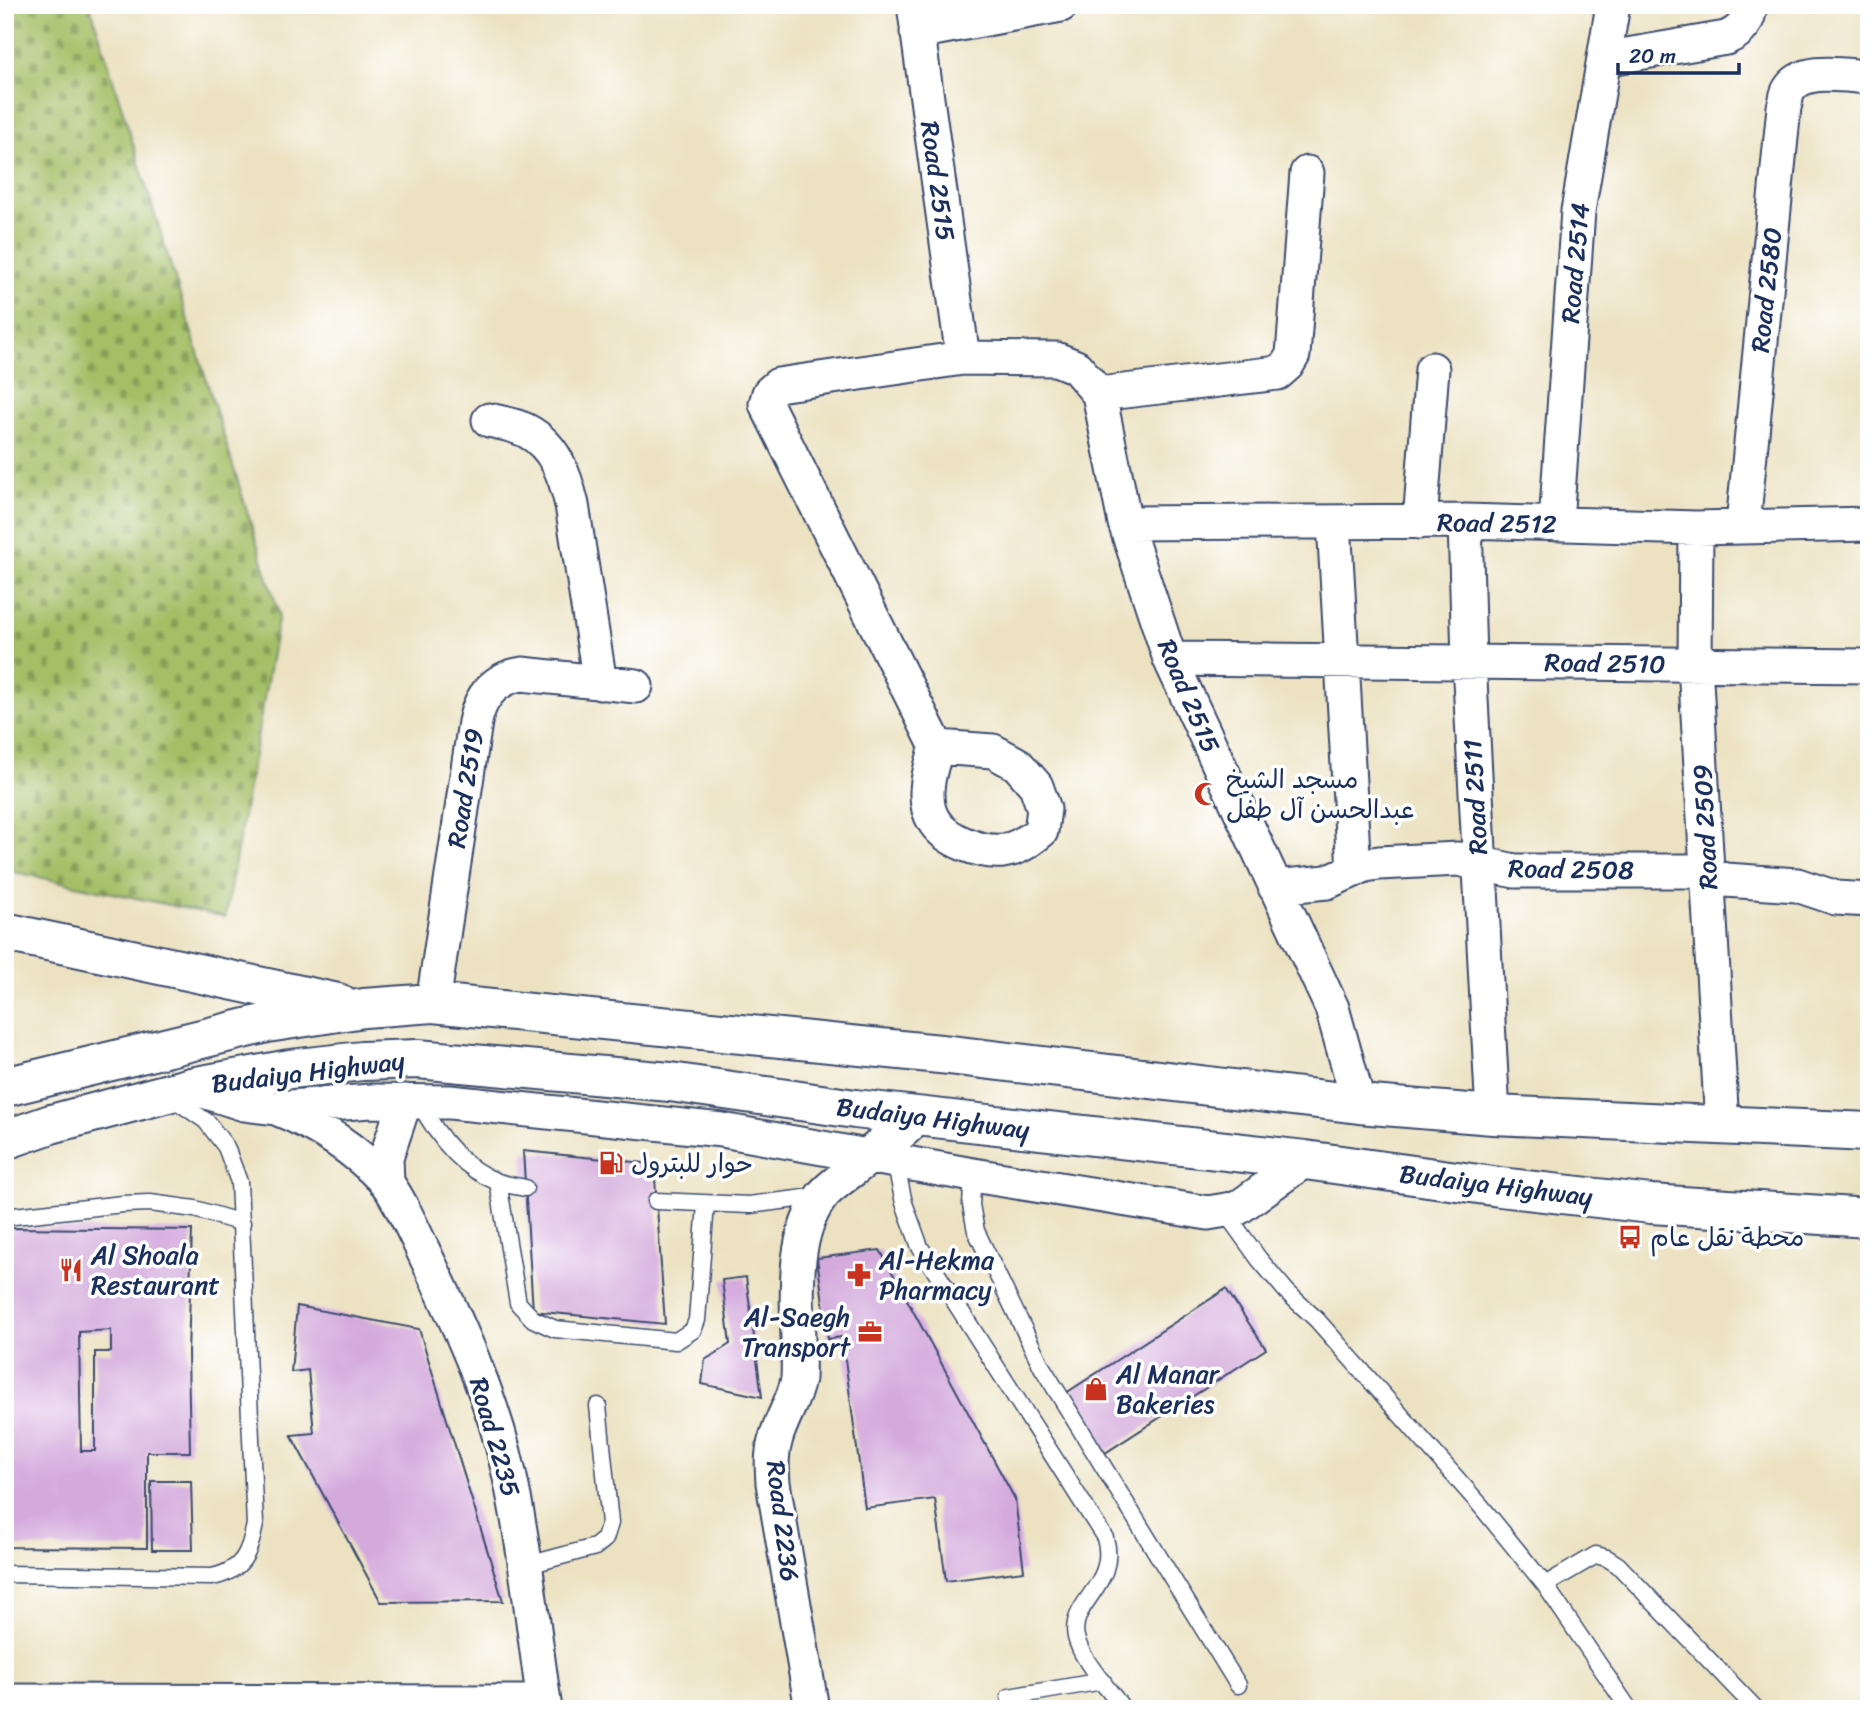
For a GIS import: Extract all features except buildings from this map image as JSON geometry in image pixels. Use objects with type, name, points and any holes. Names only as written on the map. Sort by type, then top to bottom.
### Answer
[{"type":"main road","points":[[5,932],[364,1008]]},
{"type":"main road","name":"Budaiya Highway","points":[[5,1087],[267,1023],[364,1008],[433,1003],[950,1055],[1359,1104],[1493,1115],[1869,1132]]},
{"type":"main road","name":"Budaiya Highway","points":[[5,1140],[51,1124],[179,1090],[290,1069],[362,1061],[418,1059],[670,1082],[916,1116],[1305,1160],[1500,1187],[1651,1204],[1869,1218]]},
{"type":"main road","points":[[883,1158],[916,1116]]},
{"type":"street","points":[[916,18],[1061,5]]},
{"type":"street","name":"Road 2514","points":[[1556,523],[1577,220],[1614,5]]},
{"type":"street","points":[[1604,59],[1726,38],[1737,33],[1745,24],[1750,5]]},
{"type":"street","name":"Road 2515","points":[[916,18],[963,358]]},
{"type":"street","name":"Road 2580","points":[[1743,525],[1784,107],[1789,90],[1801,78],[1819,75],[1869,77]]},
{"type":"street","points":[[937,747],[766,404],[769,393],[778,385],[963,358],[1056,359],[1076,367],[1100,394],[1278,373],[1293,355],[1307,173]]},
{"type":"street","points":[[1420,522],[1432,369]]},
{"type":"street","name":"Road 2515","points":[[1100,394],[1125,523],[1170,659],[1332,1008],[1359,1104]]},
{"type":"street","points":[[489,420],[527,431],[551,450],[565,477],[572,505],[600,683]]},
{"type":"street","name":"Road 2512","points":[[1125,523],[1465,521],[1696,528],[1869,524]]},
{"type":"street","name":"Road 2511","points":[[1465,521],[1469,661],[1493,1115]]},
{"type":"street","points":[[1334,522],[1354,870]]},
{"type":"street","name":"Road 2509","points":[[1696,528],[1696,664],[1721,1125]]},
{"type":"street","name":"Road 2510","points":[[1170,659],[1869,666]]},
{"type":"street","name":"Road 2519","points":[[433,1003],[478,708],[485,695],[495,684],[508,676],[522,674],[636,686]]},
{"type":"street","name":"Road 2508","points":[[1275,887],[1326,882],[1379,863],[1458,859],[1515,871],[1677,870],[1734,881],[1797,885],[1836,898],[1869,900]]},
{"type":"street","points":[[179,1090],[276,1108],[332,1103],[450,1102],[722,1130],[1191,1211],[1225,1212],[1238,1208],[1305,1160]]},
{"type":"street","points":[[387,1183],[386,1158],[412,1101]]},
{"type":"street","name":"Road 2235","points":[[276,1108],[302,1119],[332,1138],[387,1183],[454,1316],[489,1400],[509,1473],[544,1705]]},
{"type":"street","name":"Road 2236","points":[[812,1709],[773,1483],[772,1458],[776,1436],[795,1396],[798,1379],[797,1268],[803,1233],[822,1196],[883,1158]]},
{"type":"street","points":[[5,1701],[544,1705]]},
{"type":"lane","points":[[5,1574],[212,1577],[228,1574],[240,1564],[248,1551],[255,1524],[239,1182],[226,1147],[179,1090]]},
{"type":"lane","points":[[412,1101],[441,1139],[476,1170],[498,1182],[525,1188]]},
{"type":"lane","points":[[883,1158],[920,1247],[1105,1538],[1108,1564],[1076,1620],[1075,1634],[1080,1648],[1123,1709]]},
{"type":"lane","points":[[974,1175],[971,1205],[976,1231],[1037,1356],[1238,1685]]},
{"type":"lane","points":[[498,1182],[518,1303],[533,1319],[555,1329],[676,1341],[685,1336],[692,1330],[699,1310],[706,1204]]},
{"type":"lane","points":[[656,1201],[769,1204],[822,1196]]},
{"type":"lane","points":[[5,1217],[150,1203],[172,1204],[242,1223]]},
{"type":"lane","points":[[1225,1212],[1266,1267],[1317,1320],[1481,1506],[1545,1585],[1629,1709]]},
{"type":"lane","points":[[524,1566],[595,1547],[605,1539],[610,1523],[598,1406]]},
{"type":"lane","points":[[1545,1585],[1596,1555],[1607,1558],[1618,1565],[1756,1709]]},
{"type":"lane","points":[[1009,1697],[1103,1681]]},
{"type":"green space","points":[[5,5],[90,5],[279,614],[225,917],[5,870]]},
{"type":"place","name":"مسجد الشيخ عبدالحسن آل طفل","points":[[1206,794]]},
{"type":"place","name":"حوار للبترول","points":[[611,1163]]},
{"type":"place","name":"محطة نقل عام","points":[[1630,1237]]},
{"type":"place","name":"Al Shoala Restaurant","points":[[71,1270]]},
{"type":"place","name":"Al-Hekma Pharmacy","points":[[859,1275]]},
{"type":"place","name":"Al-Saegh Transport","points":[[870,1332]]},
{"type":"place","name":"Al Manar Bakeries","points":[[1096,1389]]}]
